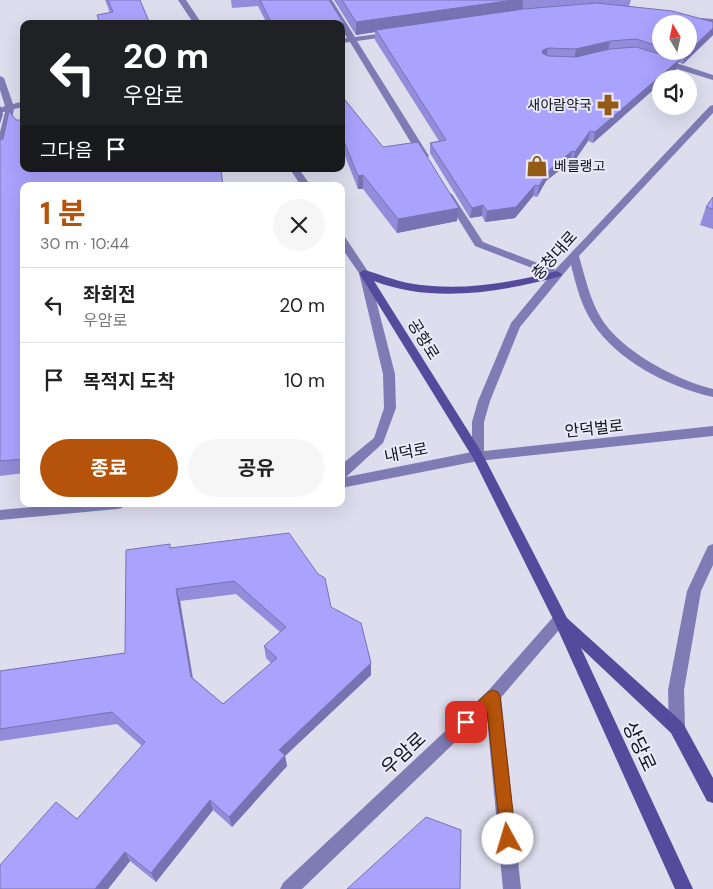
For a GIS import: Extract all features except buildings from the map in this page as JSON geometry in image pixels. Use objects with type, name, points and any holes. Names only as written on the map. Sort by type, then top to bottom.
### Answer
[{"type":"main road","points":[[364,273],[383,282],[430,290],[514,283],[557,274]]},
{"type":"main road","name":"공항로","points":[[364,273],[478,456]]},
{"type":"main road","name":"상당로","points":[[478,456],[560,619],[684,889]]},
{"type":"main road","name":"상당로","points":[[560,619],[677,728],[713,795]]},
{"type":"street","points":[[182,0],[195,20]]},
{"type":"street","points":[[328,0],[340,20]]},
{"type":"street","points":[[698,19],[713,21]]},
{"type":"street","points":[[345,28],[428,162]]},
{"type":"street","points":[[345,40],[399,33]]},
{"type":"street","points":[[651,58],[713,78]]},
{"type":"street","points":[[0,78],[10,107],[0,152]]},
{"type":"street","points":[[0,111],[20,105]]},
{"type":"street","name":"충청대로","points":[[478,456],[478,422],[504,348],[516,326],[557,274],[713,108]]},
{"type":"street","points":[[444,187],[479,244],[557,274]]},
{"type":"street","name":"공항로","points":[[345,245],[364,273]]},
{"type":"street","points":[[574,256],[585,296],[601,327],[623,348],[654,370],[713,393]]},
{"type":"street","points":[[345,470],[379,440],[390,408],[389,374],[364,273]]},
{"type":"street","name":"안덕벌로","points":[[478,456],[713,431]]},
{"type":"street","name":"내덕로","points":[[345,482],[478,456]]},
{"type":"street","points":[[0,514],[82,507]]},
{"type":"street","points":[[677,728],[676,690],[694,591],[713,550]]},
{"type":"street","name":"우암로","points":[[289,889],[493,696],[560,619]]},
{"type":"street","points":[[493,696],[512,889]]},
{"type":"place","name":"새아람약국","points":[[608,105]]},
{"type":"place","name":"베를랭고","points":[[537,166]]},
{"type":"route","points":[[466,722],[493,696],[508,839]]}]
